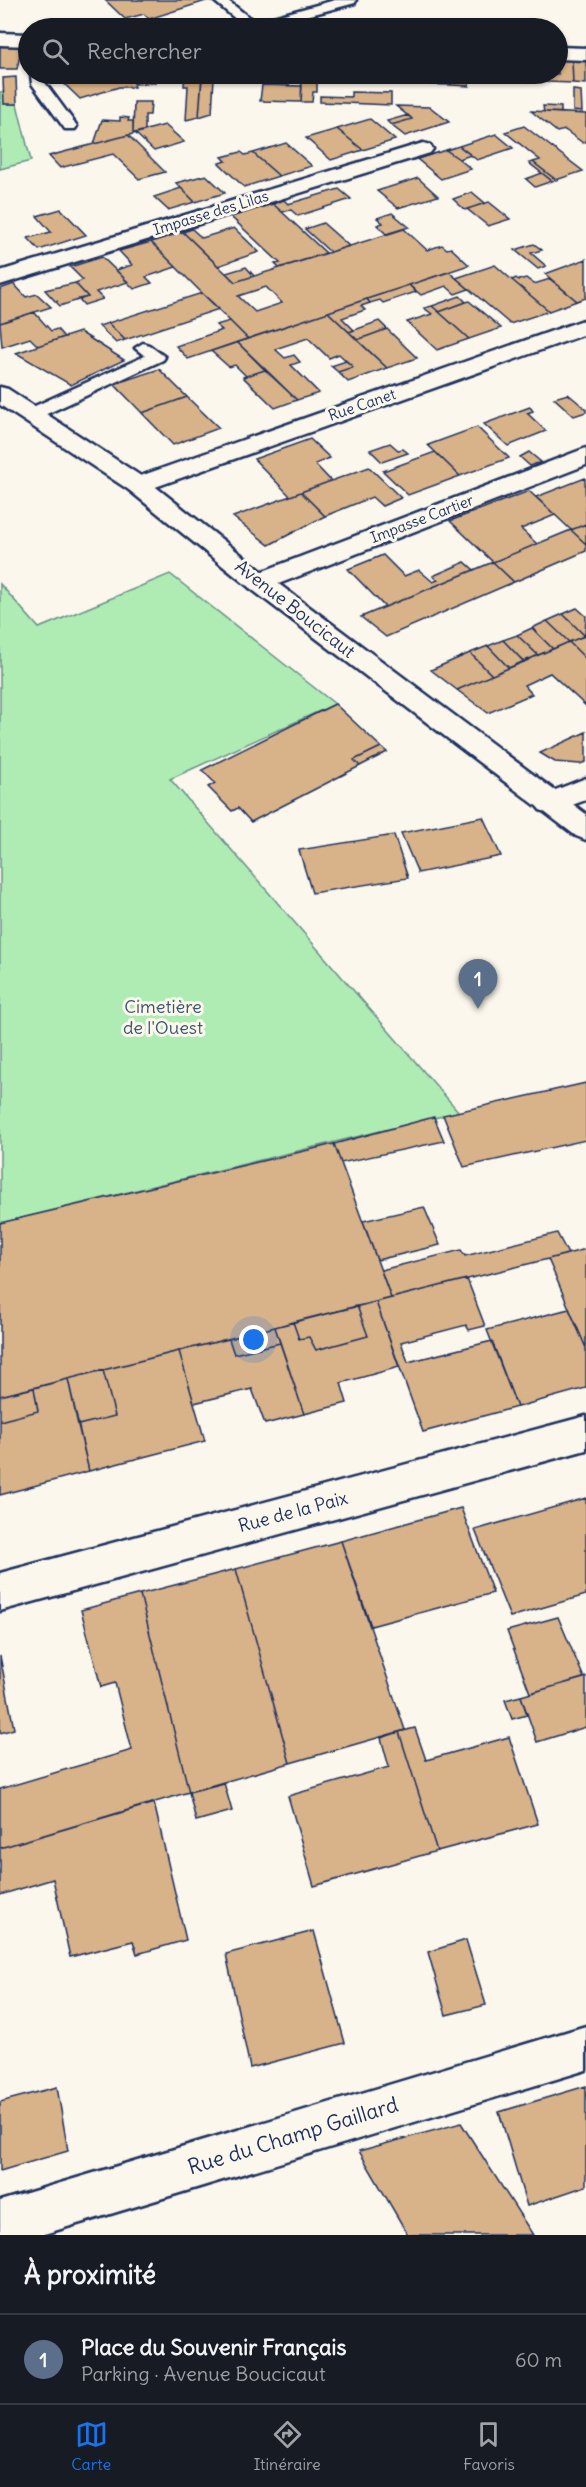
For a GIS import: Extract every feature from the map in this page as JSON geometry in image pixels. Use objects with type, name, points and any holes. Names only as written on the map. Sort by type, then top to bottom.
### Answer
[{"type":"street","points":[[0,39],[18,40]]},
{"type":"street","points":[[568,53],[586,54]]},
{"type":"street","name":"Impasse des Lilas","points":[[0,278],[423,149]]},
{"type":"street","name":"Rue Canet","points":[[138,484],[586,326]]},
{"type":"street","name":"Avenue Boucicaut","points":[[0,394],[138,484],[259,582],[586,829]]},
{"type":"street","name":"Impasse Cartier","points":[[259,582],[586,456]]},
{"type":"street","points":[[550,803],[586,788]]},
{"type":"street","name":"Rue de la Paix","points":[[0,1592],[586,1433]]},
{"type":"street","name":"Rue du Champ Gaillard","points":[[0,2224],[586,2048]]},
{"type":"lane","points":[[219,0],[240,18]]},
{"type":"lane","points":[[284,18],[350,0]]},
{"type":"lane","points":[[39,84],[70,126]]},
{"type":"lane","points":[[32,414],[157,357],[142,348]]},
{"type":"green space","points":[[0,92],[4,92],[4,104],[17,104],[31,161],[0,169]]},
{"type":"green space","name":"Cimetière de l'Ouest","points":[[170,574],[335,704],[170,779],[459,1112],[0,1223],[0,584],[39,628]]},
{"type":"building","points":[[105,0],[209,0],[152,18],[148,18],[144,14],[124,18]]},
{"type":"building","points":[[0,46],[18,46],[17,69],[0,69]]},
{"type":"building","points":[[568,60],[572,60],[573,83],[568,83]]},
{"type":"building","points":[[572,60],[586,61],[586,84],[573,83]]},
{"type":"building","points":[[16,77],[17,104],[4,104],[3,78]]},
{"type":"building","points":[[64,84],[134,84],[134,87],[119,87],[80,99]]},
{"type":"building","points":[[184,84],[201,84],[199,117],[186,120],[188,86],[184,86]]},
{"type":"building","points":[[202,84],[214,84],[212,113],[199,117]]},
{"type":"building","points":[[302,84],[317,84],[317,92],[313,92],[312,102],[301,102]]},
{"type":"building","points":[[451,84],[469,84],[469,86]]},
{"type":"building","points":[[262,85],[302,86],[301,102],[260,101]]},
{"type":"building","points":[[573,90],[581,91],[582,112],[573,111]]},
{"type":"building","points":[[351,92],[391,93],[391,105],[320,102],[320,96],[351,97]]},
{"type":"building","points":[[134,102],[151,102],[150,115],[145,115],[145,131],[133,134]]},
{"type":"building","points":[[396,106],[430,107],[449,122],[405,136],[391,125],[412,119]]},
{"type":"building","points":[[543,106],[561,107],[561,113],[544,112]]},
{"type":"building","points":[[531,111],[586,114],[586,142],[583,143],[565,130],[557,132]]},
{"type":"building","points":[[408,115],[412,119],[391,125],[387,121]]},
{"type":"building","points":[[120,117],[133,121],[133,134],[94,144],[102,120],[120,121]]},
{"type":"building","points":[[370,119],[395,140],[363,150],[337,129]]},
{"type":"building","points":[[165,125],[184,142],[154,151],[135,133]]},
{"type":"building","points":[[524,126],[583,171],[556,180],[533,162],[540,160],[505,132]]},
{"type":"building","points":[[337,129],[363,150],[331,160],[306,138]]},
{"type":"building","points":[[496,134],[513,148],[477,160],[459,146]]},
{"type":"building","points":[[128,135],[165,172],[139,179],[113,154],[60,168],[49,156]]},
{"type":"building","points":[[286,143],[312,166],[279,176],[253,153]]},
{"type":"building","points":[[459,146],[471,155],[459,159],[446,150]]},
{"type":"building","points":[[446,150],[471,169],[441,179],[417,159]]},
{"type":"building","points":[[241,152],[245,155],[253,153],[279,176],[244,187],[219,163],[226,161],[222,157]]},
{"type":"building","points":[[533,162],[556,180],[552,181],[529,163]]},
{"type":"building","points":[[542,173],[552,181],[535,187],[526,179]]},
{"type":"building","points":[[206,175],[225,193],[195,202],[176,183]]},
{"type":"building","points":[[418,178],[438,196],[398,208],[377,191]]},
{"type":"building","points":[[181,188],[195,202],[168,210],[154,197]]},
{"type":"building","points":[[339,189],[351,199],[298,216],[291,210],[282,212],[273,204],[284,200],[288,204]]},
{"type":"building","points":[[472,192],[485,203],[465,210],[453,199]]},
{"type":"building","points":[[489,202],[510,219],[488,226],[467,209]]},
{"type":"building","points":[[273,204],[326,253],[279,268],[275,264],[280,263],[231,217]]},
{"type":"building","points":[[61,209],[86,235],[39,250],[28,238],[51,232],[37,216]]},
{"type":"building","points":[[392,213],[409,227],[386,234],[377,225],[383,223],[377,218]]},
{"type":"building","points":[[323,223],[349,246],[330,252],[305,229]]},
{"type":"building","points":[[234,228],[259,252],[218,266],[183,232],[192,229],[202,238]]},
{"type":"building","points":[[404,229],[427,250],[442,245],[447,249],[451,248],[469,265],[248,339],[151,242],[183,232],[235,282]],"holes":[[[266,287],[282,303],[255,312],[238,296]]]},
{"type":"building","points":[[151,242],[176,267],[146,277],[152,283],[134,289],[116,270],[132,265],[119,251]]},
{"type":"building","points":[[534,244],[542,250],[531,253],[546,266],[538,269],[515,250]]},
{"type":"building","points":[[102,257],[128,282],[96,292],[103,299],[84,305],[79,299],[88,297],[75,283],[83,280],[70,267]]},
{"type":"building","points":[[586,259],[586,298],[577,301],[545,274]]},
{"type":"building","points":[[495,265],[549,311],[510,324],[456,278]]},
{"type":"building","points":[[246,267],[254,276],[235,282],[226,273]]},
{"type":"building","points":[[449,272],[469,289],[455,294],[446,286],[421,295],[409,285]]},
{"type":"building","points":[[516,278],[519,280],[526,278],[534,284],[550,279],[577,301],[549,311],[512,280]]},
{"type":"building","points":[[75,283],[88,297],[60,306],[45,290]]},
{"type":"building","points":[[14,284],[26,297],[37,294],[51,307],[0,323],[0,289]]},
{"type":"building","points":[[409,285],[416,292],[383,303],[380,300],[370,303],[367,299]]},
{"type":"building","points":[[202,293],[219,309],[125,340],[108,323]]},
{"type":"building","points":[[460,296],[466,302],[439,312],[432,306]]},
{"type":"building","points":[[367,299],[370,303],[361,306],[365,310],[342,318],[354,330],[349,332],[328,312]]},
{"type":"building","points":[[469,301],[501,328],[469,339],[439,312]]},
{"type":"building","points":[[432,306],[469,339],[437,350],[407,322],[432,314],[424,308]]},
{"type":"building","points":[[34,312],[51,331],[57,329],[64,337],[38,346],[30,338],[2,347],[0,323]]},
{"type":"building","points":[[328,312],[387,368],[348,382],[338,372],[353,367],[339,354],[329,358],[308,338],[275,349],[285,358],[294,355],[300,362],[291,365],[319,393],[297,400],[237,342]]},
{"type":"building","points":[[230,321],[248,339],[188,359],[176,346],[222,330],[216,325]]},
{"type":"building","points":[[379,321],[387,329],[357,340],[349,332]]},
{"type":"building","points":[[108,323],[125,340],[116,343],[99,326]]},
{"type":"building","points":[[387,329],[417,358],[387,368],[357,340]]},
{"type":"building","points":[[80,332],[124,360],[71,385],[16,353]]},
{"type":"building","points":[[237,342],[265,370],[246,376],[235,365],[229,367],[211,351]]},
{"type":"building","points":[[346,361],[353,367],[338,372],[331,366]]},
{"type":"building","points":[[159,369],[187,397],[142,413],[114,384]]},
{"type":"building","points":[[265,370],[297,400],[275,408],[243,377]]},
{"type":"building","points":[[568,394],[586,409],[586,412],[574,416],[554,398]]},
{"type":"building","points":[[187,397],[219,428],[173,445],[142,413]]},
{"type":"building","points":[[530,407],[533,411],[527,413],[546,431],[508,446],[484,424]]},
{"type":"building","points":[[477,427],[509,458],[460,476],[428,445]]},
{"type":"building","points":[[310,439],[330,458],[315,464],[331,481],[290,496],[254,459]]},
{"type":"building","points":[[390,443],[398,450],[403,449],[408,453],[382,462],[370,450]]},
{"type":"building","points":[[435,452],[460,476],[408,495],[383,471]]},
{"type":"building","points":[[529,452],[541,462],[530,466],[520,457]]},
{"type":"building","points":[[369,467],[401,498],[382,506],[372,497],[325,516],[301,492]]},
{"type":"building","points":[[585,478],[586,524],[571,530],[536,497]]},
{"type":"building","points":[[529,491],[555,515],[521,529],[537,544],[493,562],[450,521]]},
{"type":"building","points":[[301,492],[325,516],[269,545],[233,517]]},
{"type":"building","points":[[586,524],[586,544],[571,530]]},
{"type":"building","points":[[571,530],[586,544],[586,551],[514,582],[493,562]]},
{"type":"building","points":[[383,555],[404,576],[419,570],[433,582],[438,580],[433,576],[465,562],[474,570],[385,607],[348,569]]},
{"type":"building","points":[[493,562],[514,582],[386,637],[361,617]]},
{"type":"building","points":[[577,608],[586,616],[585,636],[563,614]]},
{"type":"building","points":[[563,614],[585,636],[569,642],[547,621]]},
{"type":"building","points":[[547,621],[569,642],[553,649],[532,628]]},
{"type":"building","points":[[532,628],[553,649],[538,655],[517,635]]},
{"type":"building","points":[[517,635],[538,655],[524,662],[503,640]]},
{"type":"building","points":[[586,635],[586,659],[569,642]]},
{"type":"building","points":[[503,640],[524,662],[509,668],[488,646]]},
{"type":"building","points":[[569,642],[586,659],[586,706],[550,673],[524,685],[532,694],[488,713],[457,690]]},
{"type":"building","points":[[488,646],[509,668],[492,675],[470,653]]},
{"type":"building","points":[[470,653],[492,675],[457,690],[431,670]]},
{"type":"building","points":[[335,704],[381,747],[354,760],[360,766],[251,822],[238,808],[232,811],[208,787],[215,783],[202,770]]},
{"type":"building","points":[[586,732],[586,762],[580,764],[555,762],[540,753]]},
{"type":"building","points":[[381,747],[387,752],[360,766],[354,760]]},
{"type":"building","points":[[483,817],[501,856],[418,873],[401,833]]},
{"type":"building","points":[[394,835],[408,878],[312,893],[299,850]]},
{"type":"building","points":[[586,1083],[586,1140],[464,1167],[443,1115]]},
{"type":"building","points":[[434,1117],[444,1141],[341,1163],[334,1144]]},
{"type":"building","points":[[334,1144],[391,1298],[0,1396],[0,1223]]},
{"type":"building","points":[[424,1207],[440,1245],[377,1260],[363,1221]]},
{"type":"building","points":[[557,1233],[568,1254],[391,1298],[381,1270],[461,1250],[465,1256]]},
{"type":"building","points":[[586,1249],[586,1348],[548,1259]]},
{"type":"building","points":[[467,1279],[485,1326],[469,1330],[466,1325],[401,1342],[408,1362],[492,1341],[517,1407],[423,1432],[376,1302]]},
{"type":"building","points":[[376,1302],[399,1367],[341,1383],[347,1403],[304,1414],[275,1327],[293,1322],[299,1339],[309,1337],[316,1350],[368,1336],[357,1306]]},
{"type":"building","points":[[357,1306],[368,1336],[316,1350],[309,1337],[299,1339],[293,1322]]},
{"type":"building","points":[[569,1309],[586,1348],[586,1388],[517,1407],[487,1330]]},
{"type":"building","points":[[275,1327],[280,1343],[234,1354],[229,1339]]},
{"type":"building","points":[[229,1339],[234,1354],[280,1343],[304,1414],[265,1424],[252,1389],[194,1403],[179,1351]]},
{"type":"building","points":[[179,1351],[205,1441],[89,1471],[78,1425],[115,1416],[103,1370]]},
{"type":"building","points":[[103,1370],[115,1416],[78,1425],[68,1379]]},
{"type":"building","points":[[68,1379],[89,1471],[0,1495],[0,1421],[38,1411],[34,1388]]},
{"type":"building","points":[[34,1388],[38,1411],[0,1421],[0,1396]]},
{"type":"building","points":[[586,1498],[586,1595],[510,1617],[475,1530]]},
{"type":"building","points":[[461,1508],[493,1593],[371,1626],[341,1541]]},
{"type":"building","points":[[341,1541],[405,1730],[290,1763],[236,1569]]},
{"type":"building","points":[[236,1569],[290,1763],[189,1792],[140,1594]]},
{"type":"building","points":[[140,1594],[189,1792],[0,1848],[0,1789],[132,1750],[115,1683],[101,1687],[81,1610]]},
{"type":"building","points":[[558,1617],[584,1678],[530,1693],[507,1631]]},
{"type":"building","points":[[0,1656],[14,1729],[0,1733]]},
{"type":"building","points":[[586,1677],[586,1727],[537,1742],[521,1696]]},
{"type":"building","points":[[521,1696],[527,1715],[512,1719],[505,1700]]},
{"type":"building","points":[[415,1728],[426,1760],[509,1737],[538,1824],[437,1851],[399,1732]]},
{"type":"building","points":[[399,1732],[437,1851],[314,1886],[288,1796],[389,1767],[381,1738]]},
{"type":"building","points":[[224,1783],[232,1811],[196,1821],[189,1792]]},
{"type":"building","points":[[154,1803],[186,1940],[137,1954],[133,1941],[70,1957],[53,1879],[0,1895],[0,1848]]},
{"type":"building","points":[[314,1931],[345,2043],[250,2068],[226,1954]]},
{"type":"building","points":[[466,1940],[486,2005],[446,2015],[428,1952]]},
{"type":"building","points":[[586,2086],[586,2186],[527,2206],[499,2112]]},
{"type":"building","points":[[57,2087],[68,2151],[0,2171],[0,2102]]},
{"type":"building","points":[[461,2123],[533,2235],[408,2235],[359,2151]]},
{"type":"place","name":"Place du Souvenir Français","points":[[478,1009]]}]
